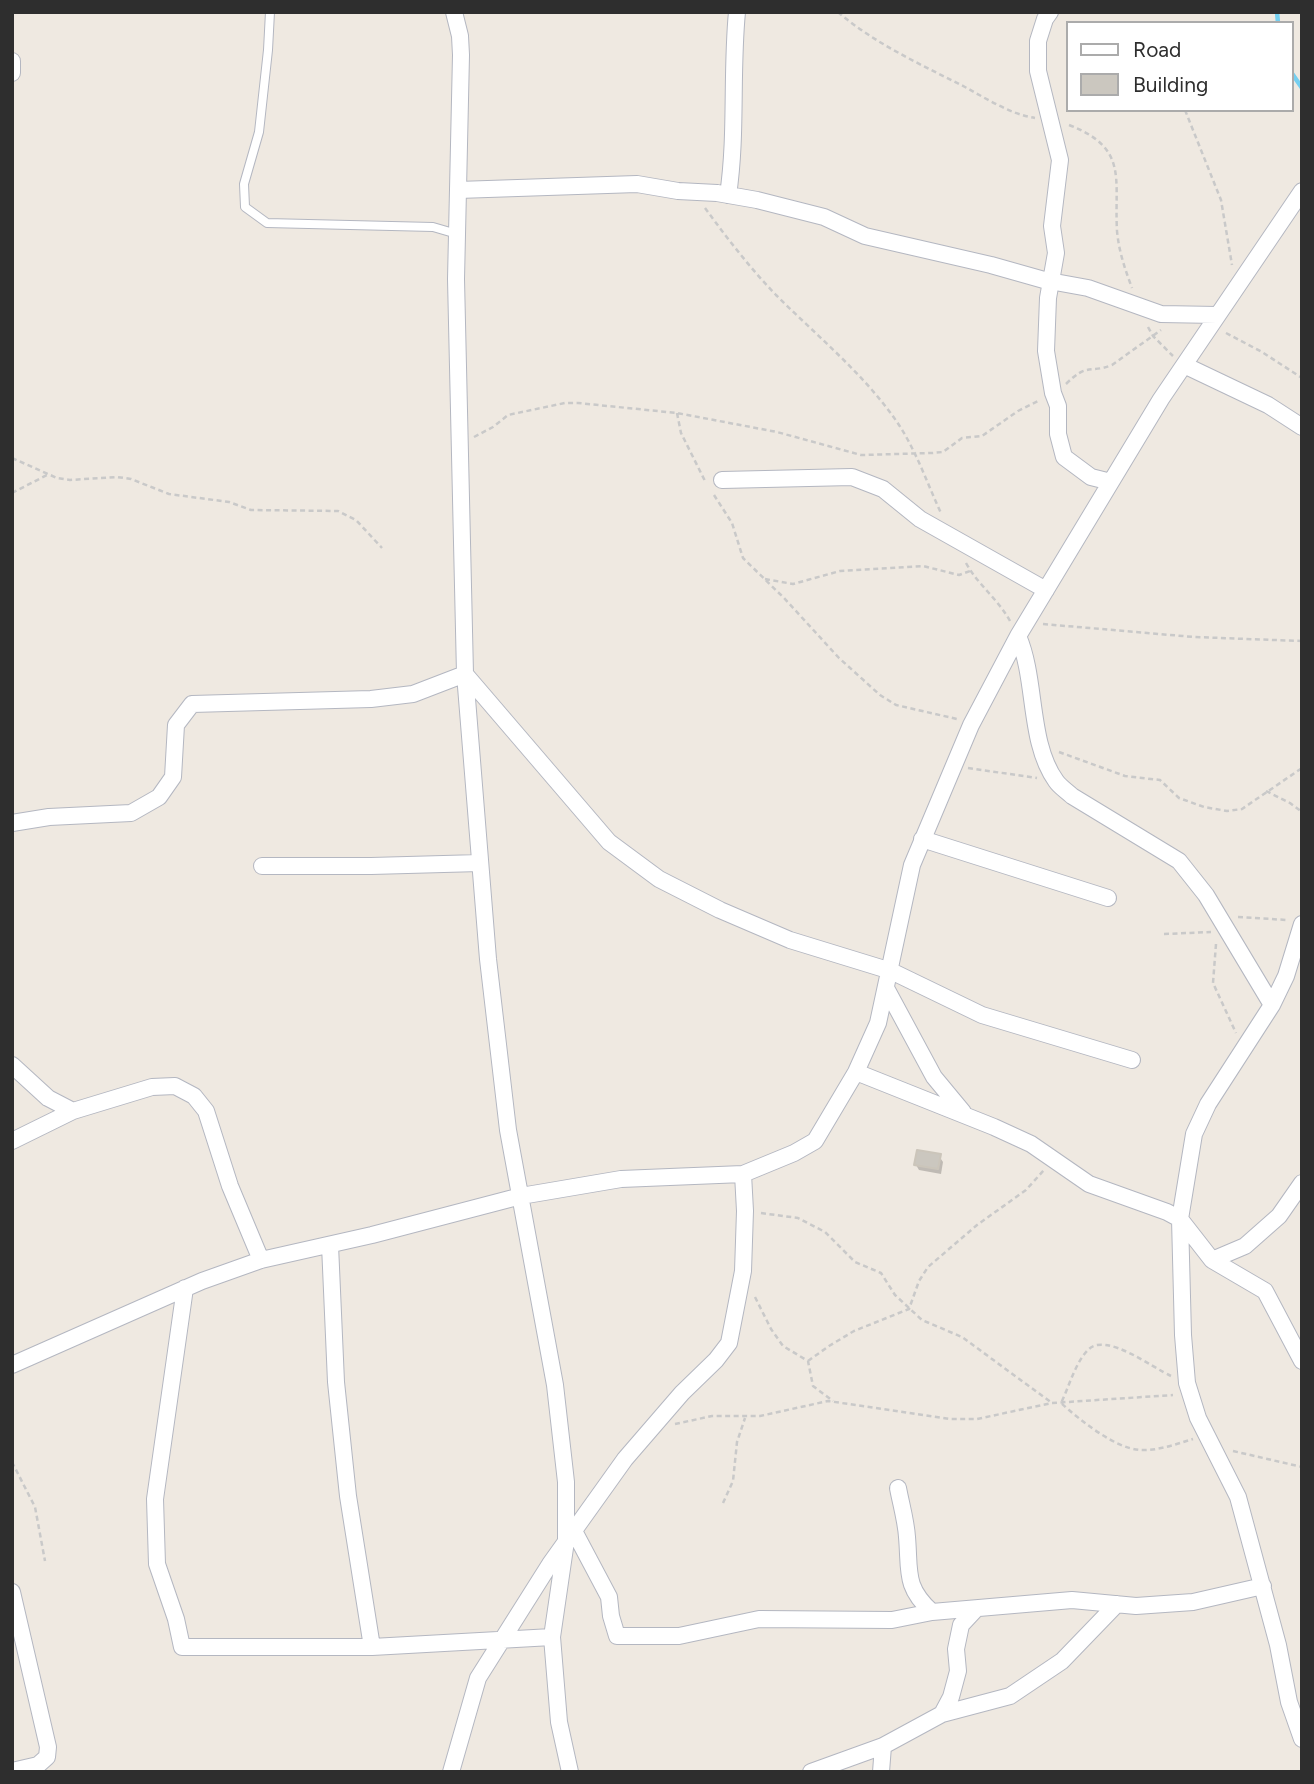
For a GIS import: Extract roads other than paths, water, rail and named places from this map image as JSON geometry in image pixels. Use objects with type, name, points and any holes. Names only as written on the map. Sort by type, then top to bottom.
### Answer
[{"type":"street","points":[[454,12],[461,55],[457,234],[458,443],[465,674],[488,959],[508,1130],[555,1384],[566,1482],[570,1536],[552,1637],[559,1721],[570,1772]]},
{"type":"street","points":[[728,195],[732,150],[733,46],[737,12]]},
{"type":"street","points":[[1050,12],[1038,41],[1038,71],[1060,160],[1052,226],[1056,253],[1046,351],[1058,407],[1058,434],[1063,457],[1091,477],[1111,482]]},
{"type":"street","points":[[12,61],[12,73]]},
{"type":"street","points":[[458,190],[637,184],[728,195],[824,217],[865,236],[1051,282],[1088,288],[1161,314],[1213,320]]},
{"type":"street","points":[[12,1346],[16,1364],[185,1288],[261,1261],[521,1196],[621,1179],[743,1174],[794,1153],[815,1141],[856,1072],[878,1023],[907,887],[922,839],[971,725],[1022,630],[1111,482],[1213,320],[1301,195]]},
{"type":"street","points":[[1184,365],[1268,405],[1302,427]]},
{"type":"street","points":[[715,483],[852,477],[883,489],[920,519],[1046,590]]},
{"type":"street","points":[[1022,630],[1042,748],[1057,783],[1072,796],[1179,860],[1206,895],[1219,922],[1272,1005]]},
{"type":"street","points":[[12,823],[49,817],[131,813],[159,797],[173,777],[176,725],[192,704],[372,699],[413,694],[465,674]]},
{"type":"street","points":[[465,674],[609,842],[659,879],[720,910],[790,940],[891,971],[982,1015],[1132,1060]]},
{"type":"street","points":[[922,839],[1108,898]]},
{"type":"street","points":[[262,866],[480,863]]},
{"type":"street","points":[[1298,923],[1289,967],[1272,1005],[1208,1104],[1195,1134],[1180,1219],[1183,1335],[1189,1389],[1198,1418],[1238,1497],[1278,1645],[1289,1702],[1299,1723],[1302,1739]]},
{"type":"street","points":[[886,988],[934,1077],[965,1114]]},
{"type":"street","points":[[12,1065],[48,1098],[73,1111]]},
{"type":"street","points":[[856,1072],[965,1114],[1031,1144],[1088,1184],[1180,1219],[1212,1260],[1265,1291],[1302,1361]]},
{"type":"street","points":[[12,1141],[73,1111],[152,1087],[175,1086],[194,1096],[206,1111],[230,1186],[261,1261]]},
{"type":"street","points":[[451,1772],[478,1678],[502,1640],[570,1536],[625,1459],[729,1343],[742,1285],[745,1211],[743,1174]]},
{"type":"street","points":[[1212,1260],[1245,1246],[1279,1216],[1302,1182]]},
{"type":"street","points":[[330,1245],[337,1382],[347,1483],[372,1647]]},
{"type":"street","points":[[185,1288],[155,1499],[157,1564],[176,1619],[182,1647],[372,1647],[552,1637]]},
{"type":"street","points":[[898,1488],[907,1535],[908,1571],[917,1598],[932,1612]]},
{"type":"street","points":[[570,1536],[609,1597],[617,1636],[678,1636],[759,1619],[892,1620],[932,1612],[1072,1600],[1136,1606],[1193,1602],[1263,1586]]},
{"type":"street","points":[[12,1592],[48,1747],[47,1757],[38,1765],[12,1771]]},
{"type":"street","points":[[811,1772],[883,1746],[942,1714],[1010,1696],[1062,1661],[1117,1604]]},
{"type":"street","points":[[942,1714],[951,1697],[958,1671],[956,1649],[961,1625],[975,1610]]},
{"type":"street","points":[[881,1772],[883,1746]]},
{"type":"lane","points":[[270,12],[259,132],[244,184],[245,207],[267,223],[433,227],[457,234]]},
{"type":"waterway","points":[[1277,12],[1278,21]]},
{"type":"waterway","points":[[1293,75],[1302,88]]}]
